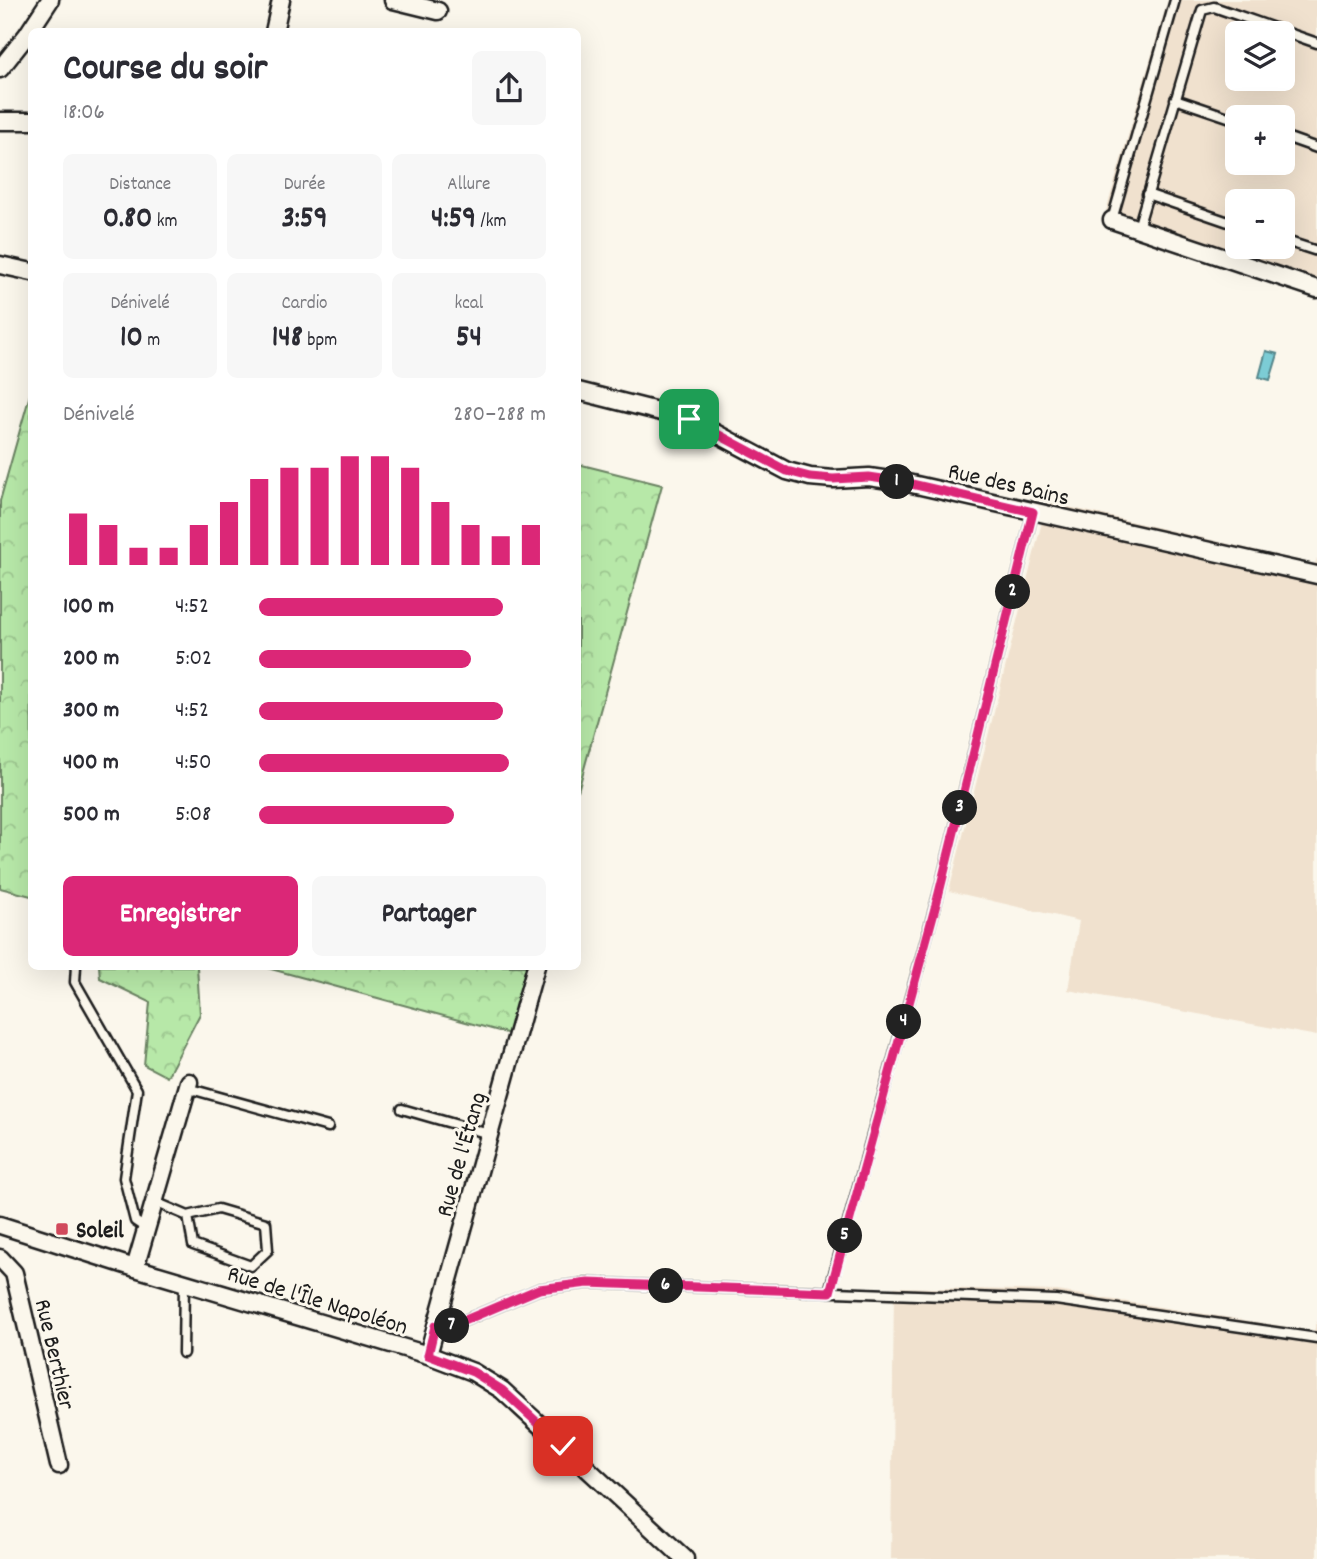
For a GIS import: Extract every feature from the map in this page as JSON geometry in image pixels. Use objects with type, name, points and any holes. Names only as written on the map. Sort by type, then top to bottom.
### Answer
[{"type":"street","points":[[32,28],[50,0]]},
{"type":"street","points":[[275,28],[281,0]]},
{"type":"street","points":[[393,0],[438,11]]},
{"type":"street","points":[[0,69],[28,34]]},
{"type":"street","points":[[0,121],[28,121]]},
{"type":"street","points":[[1112,220],[1317,289]]},
{"type":"street","points":[[0,265],[28,271]]},
{"type":"street","name":"Rue des Bains","points":[[581,392],[689,419],[787,471],[810,477],[869,477],[903,482],[1317,575]]},
{"type":"street","name":"Rue de l'Étang","points":[[428,1355],[535,970]]},
{"type":"street","points":[[135,1268],[188,1085]]},
{"type":"street","name":"Rue de l'Île Napoléon","points":[[0,1225],[428,1355],[473,1372],[502,1390],[685,1559]]},
{"type":"street","name":"Rue Berthier","points":[[0,1258],[14,1273],[59,1465]]},
{"type":"lane","points":[[1112,220],[1175,0]]},
{"type":"lane","points":[[1138,228],[1202,10],[1214,7],[1317,43]]},
{"type":"lane","points":[[1175,99],[1225,116]]},
{"type":"lane","points":[[1295,140],[1317,148]]},
{"type":"lane","points":[[1147,194],[1225,221]]},
{"type":"lane","points":[[1295,244],[1317,251]]},
{"type":"lane","points":[[830,1292],[938,897],[1033,512]]},
{"type":"lane","points":[[76,970],[75,982],[137,1090],[124,1178],[135,1221],[147,1229]]},
{"type":"lane","points":[[188,1085],[328,1126]]},
{"type":"lane","points":[[402,1109],[489,1134]]},
{"type":"lane","points":[[155,1202],[188,1216],[218,1209],[266,1223],[268,1250],[251,1266],[193,1245],[188,1216]]},
{"type":"lane","points":[[183,1353],[184,1282]]},
{"type":"lane","points":[[435,1326],[449,1327],[539,1289],[588,1283],[1056,1300],[1317,1338]]},
{"type":"shaded area","points":[[1168,0],[1317,0],[1317,280],[1253,259],[1295,259],[1295,189],[1225,189],[1225,250],[1106,211]]},
{"type":"shaded area","points":[[1047,502],[1315,564],[1317,558],[1317,1036],[1068,990],[1079,921],[949,891]]},
{"type":"shaded area","points":[[894,1287],[1057,1291],[1314,1331],[1317,1321],[1317,1559],[891,1559]]},
{"type":"green space","points":[[28,402],[28,895],[0,888],[0,501]]},
{"type":"green space","points":[[581,465],[662,485],[581,780]]},
{"type":"green space","points":[[99,970],[197,970],[200,1014],[167,1077],[144,1065],[150,1002],[100,978]]},
{"type":"green space","points":[[275,970],[528,970],[510,1034]]},
{"type":"water","points":[[1266,351],[1278,354],[1270,380],[1259,377]]},
{"type":"place","name":"Soleil","points":[[62,1229]]},
{"type":"route","points":[[563,1446],[502,1390],[473,1372],[428,1355],[435,1326],[449,1327],[539,1289],[588,1283],[830,1292],[938,897],[1033,512],[903,482],[869,477],[810,477],[787,471],[689,419]]}]
